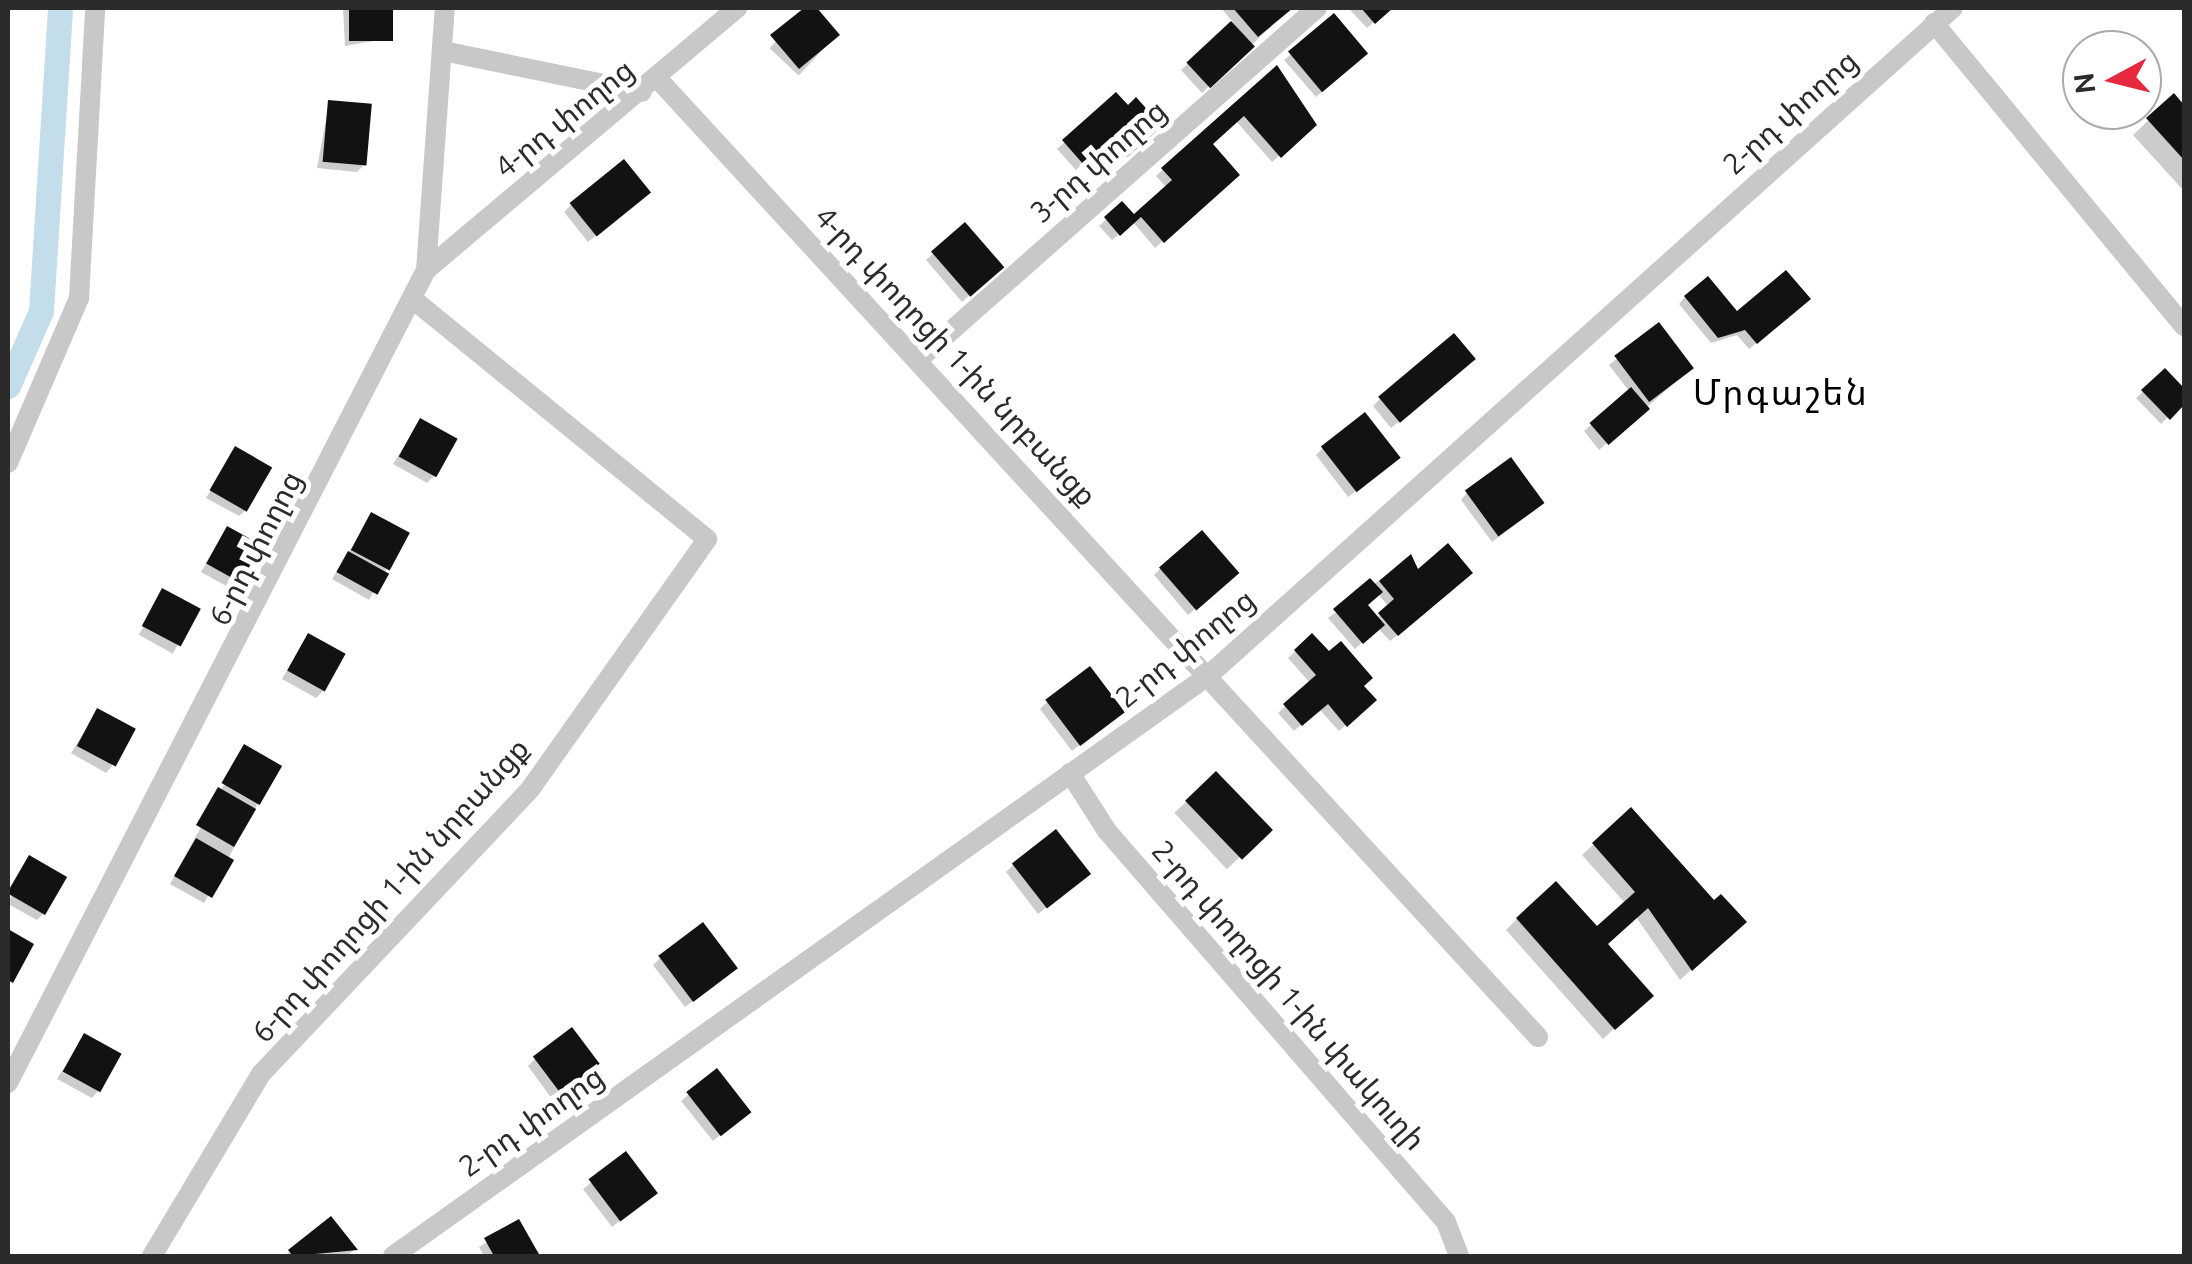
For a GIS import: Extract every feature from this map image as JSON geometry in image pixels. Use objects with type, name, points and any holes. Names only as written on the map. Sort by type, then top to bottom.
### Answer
[{"type":"street","points":[[8,463],[78,298],[95,8]]},
{"type":"street","name":"6-րդ փողոց","points":[[8,1082],[426,270],[444,8]]},
{"type":"street","name":"4-րդ փողոց","points":[[426,270],[650,86],[736,8]]},
{"type":"street","name":"3-րդ փողոց","points":[[918,360],[1317,8]]},
{"type":"street","name":"2-րդ փողոց","points":[[393,1256],[1208,675],[1952,8]]},
{"type":"street","points":[[1934,23],[2184,326]]},
{"type":"street","points":[[443,51],[650,86]]},
{"type":"street","name":"4-րդ փողոցի 1-ին նրբանցք","points":[[650,86],[918,360],[1208,675]]},
{"type":"street","name":"6-րդ փողոցի 1-ին նրբանցք","points":[[152,1256],[261,1074],[530,788],[707,539],[412,298]]},
{"type":"street","points":[[1208,675],[1538,1037]]},
{"type":"street","name":"2-րդ փողոցի 1-ին փակուղի","points":[[1070,774],[1106,831],[1446,1222],[1459,1256]]},
{"type":"building","points":[[349,8],[393,8],[393,41],[349,41]]},
{"type":"building","points":[[804,8],[817,8],[840,35],[799,69],[770,35]]},
{"type":"building","points":[[1233,8],[1293,8],[1258,37]]},
{"type":"building","points":[[1361,8],[1393,8],[1375,24]]},
{"type":"building","points":[[1334,13],[1368,54],[1322,92],[1288,52]]},
{"type":"building","points":[[1231,21],[1255,47],[1210,88],[1186,63]]},
{"type":"building","points":[[1277,65],[1317,125],[1281,158],[1244,116],[1213,144],[1240,175],[1164,243],[1141,217],[1120,236],[1104,217],[1122,201],[1134,214],[1172,180],[1161,168]]},
{"type":"building","points":[[1116,92],[1128,105],[1136,97],[1162,126],[1127,157],[1112,140],[1084,165],[1062,140]]},
{"type":"building","points":[[2174,93],[2184,105],[2184,160],[2157,130],[2162,130],[2162,104]]},
{"type":"building","points":[[328,100],[372,104],[366,166],[323,162]]},
{"type":"building","points":[[624,159],[651,192],[597,236],[570,203]]},
{"type":"building","points":[[965,222],[1004,267],[970,297],[931,252]]},
{"type":"building","points":[[1786,270],[1811,299],[1757,344],[1745,330],[1718,338],[1684,296],[1708,276],[1737,311]]},
{"type":"building","points":[[1659,322],[1694,368],[1649,402],[1614,356]]},
{"type":"building","points":[[1454,333],[1476,359],[1400,423],[1378,397]]},
{"type":"building","points":[[2165,368],[2184,388],[2184,405],[2170,420],[2141,390]]},
{"type":"building","points":[[1631,387],[1650,409],[1609,445],[1589,423]]},
{"type":"building","points":[[1365,412],[1401,458],[1357,492],[1321,446]]},
{"type":"building","points":[[420,418],[458,439],[436,477],[399,456]]},
{"type":"building","points":[[235,446],[272,467],[247,512],[210,490]]},
{"type":"building","points":[[1511,457],[1545,503],[1498,537],[1465,491]]},
{"type":"building","points":[[371,512],[410,533],[390,571],[351,550]]},
{"type":"building","points":[[227,526],[265,547],[244,584],[206,564]]},
{"type":"building","points":[[1202,530],[1239,573],[1196,610],[1159,567]]},
{"type":"building","points":[[1448,543],[1473,573],[1398,636],[1378,613],[1394,599],[1379,581],[1411,554],[1418,569]]},
{"type":"building","points":[[348,551],[389,574],[377,595],[336,572]]},
{"type":"building","points":[[1370,578],[1383,592],[1368,605],[1385,625],[1363,644],[1333,609]]},
{"type":"building","points":[[162,588],[201,609],[181,647],[142,626]]},
{"type":"building","points":[[308,633],[346,654],[325,691],[287,671]]},
{"type":"building","points":[[1312,633],[1329,651],[1341,641],[1373,678],[1364,686],[1377,700],[1347,727],[1328,704],[1302,726],[1283,704],[1316,675],[1294,650]]},
{"type":"building","points":[[1090,666],[1125,712],[1080,746],[1045,700]]},
{"type":"building","points":[[97,708],[136,729],[116,767],[77,746]]},
{"type":"building","points":[[244,744],[282,766],[260,805],[222,783]]},
{"type":"building","points":[[1216,771],[1273,830],[1242,860],[1185,801]]},
{"type":"building","points":[[218,787],[256,809],[234,847],[196,825]]},
{"type":"building","points":[[1631,807],[1714,900],[1721,894],[1747,922],[1692,971],[1648,908],[1608,944],[1654,996],[1615,1030],[1516,918],[1556,881],[1597,926],[1635,892],[1592,843]]},
{"type":"building","points":[[1056,829],[1091,874],[1047,908],[1012,863]]},
{"type":"building","points":[[196,838],[234,860],[212,898],[174,876]]},
{"type":"building","points":[[29,855],[67,877],[45,915],[8,894]]},
{"type":"building","points":[[703,922],[738,968],[693,1002],[658,956]]},
{"type":"building","points":[[8,929],[34,944],[13,983],[8,980]]},
{"type":"building","points":[[572,1027],[600,1064],[561,1093],[533,1056]]},
{"type":"building","points":[[84,1033],[122,1054],[100,1092],[63,1071]]},
{"type":"building","points":[[717,1068],[751,1112],[721,1136],[686,1092]]},
{"type":"building","points":[[626,1151],[658,1193],[620,1222],[588,1179]]},
{"type":"building","points":[[331,1216],[358,1250],[293,1256],[288,1250]]},
{"type":"building","points":[[519,1219],[540,1256],[494,1256],[484,1238]]},
{"type":"waterway","points":[[8,386],[41,311],[60,8]]},
{"type":"district","name":"Մրգաշեն","points":[[1781,392]]}]
